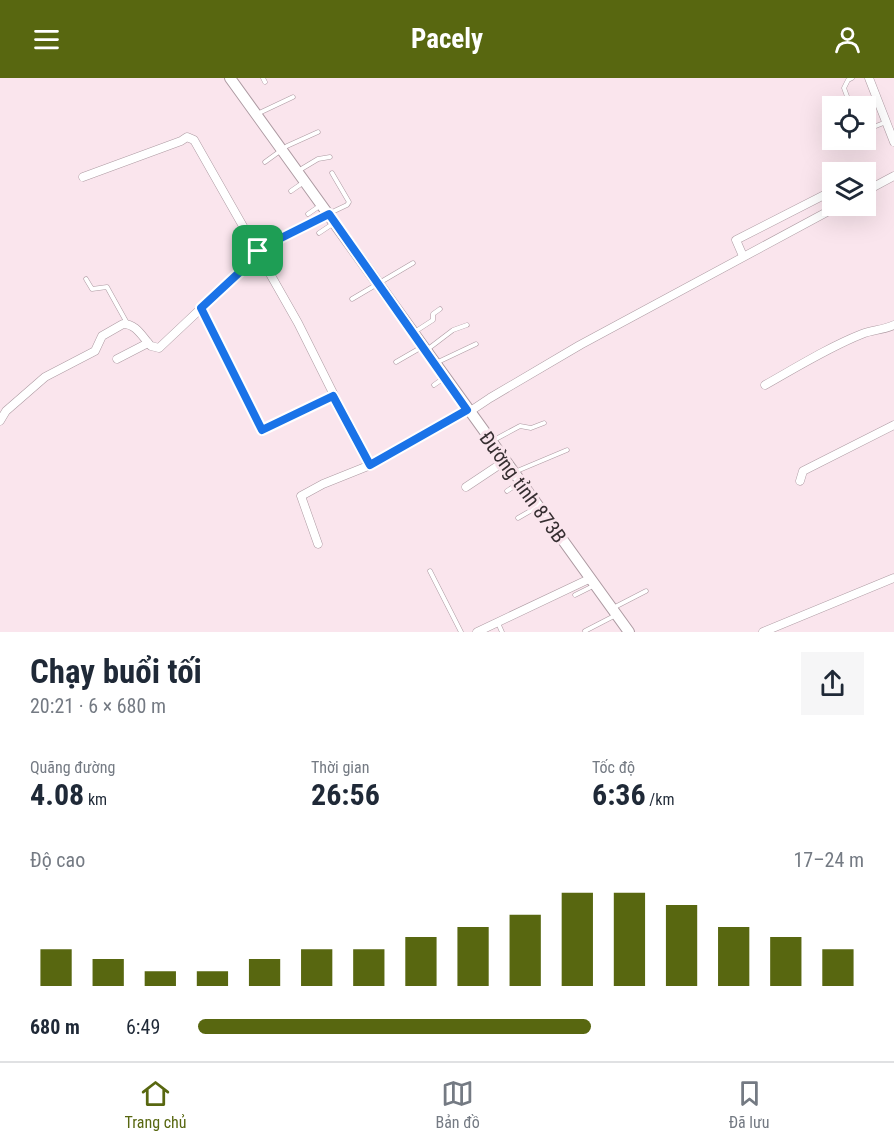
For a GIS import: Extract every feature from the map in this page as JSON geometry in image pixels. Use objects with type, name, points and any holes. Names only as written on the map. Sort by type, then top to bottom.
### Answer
[{"type":"main road","name":"Đường tỉnh 873B","points":[[232,79],[444,378],[472,409],[491,442],[629,632]]},
{"type":"street","points":[[869,78],[893,137]]},
{"type":"street","points":[[84,177],[126,163],[189,137],[194,140],[298,323],[370,465]]},
{"type":"street","points":[[876,186],[894,176]]},
{"type":"street","points":[[743,256],[736,240],[822,196]]},
{"type":"street","points":[[0,421],[6,411],[45,377],[94,351],[102,336],[123,324],[128,324],[138,330],[151,346],[159,348],[243,269],[258,251],[271,242],[328,214]]},
{"type":"street","points":[[318,544],[301,496],[323,484],[370,465],[472,409],[580,345],[822,214]]},
{"type":"street","points":[[201,308],[262,430],[333,396]]},
{"type":"street","points":[[765,385],[846,341],[867,332],[879,331],[894,325]]},
{"type":"street","points":[[117,359],[148,343]]},
{"type":"street","points":[[800,481],[803,471],[894,425]]},
{"type":"street","points":[[466,487],[505,461]]},
{"type":"street","points":[[763,632],[894,579]]},
{"type":"street","points":[[477,632],[592,582]]},
{"type":"lane","points":[[847,96],[844,88],[848,80],[852,78]]},
{"type":"lane","points":[[256,114],[293,96]]},
{"type":"lane","points":[[876,126],[886,122]]},
{"type":"lane","points":[[265,162],[282,149],[318,132]]},
{"type":"lane","points":[[297,171],[318,159],[330,157]]},
{"type":"lane","points":[[308,214],[328,214],[349,202],[332,173]]},
{"type":"lane","points":[[291,191],[305,181]]},
{"type":"lane","points":[[319,233],[328,214]]},
{"type":"lane","points":[[352,299],[413,263]]},
{"type":"lane","points":[[86,279],[92,289],[107,287],[128,324]]},
{"type":"lane","points":[[413,333],[433,320],[433,314],[440,309]]},
{"type":"lane","points":[[396,363],[424,349],[453,330],[466,325]]},
{"type":"lane","points":[[435,364],[476,344]]},
{"type":"lane","points":[[434,385],[444,378]]},
{"type":"lane","points":[[491,442],[520,426],[530,428],[544,423]]},
{"type":"lane","points":[[507,491],[517,478],[567,450]]},
{"type":"lane","points":[[518,518],[537,506]]},
{"type":"lane","points":[[430,571],[461,632]]},
{"type":"lane","points":[[575,595],[592,582]]},
{"type":"lane","points":[[585,631],[646,591]]},
{"type":"lane","points":[[497,622],[502,632]]},
{"type":"route","points":[[329,214],[467,410],[370,465],[333,396],[262,430],[201,308],[243,269],[258,251],[271,242],[329,214]]}]
